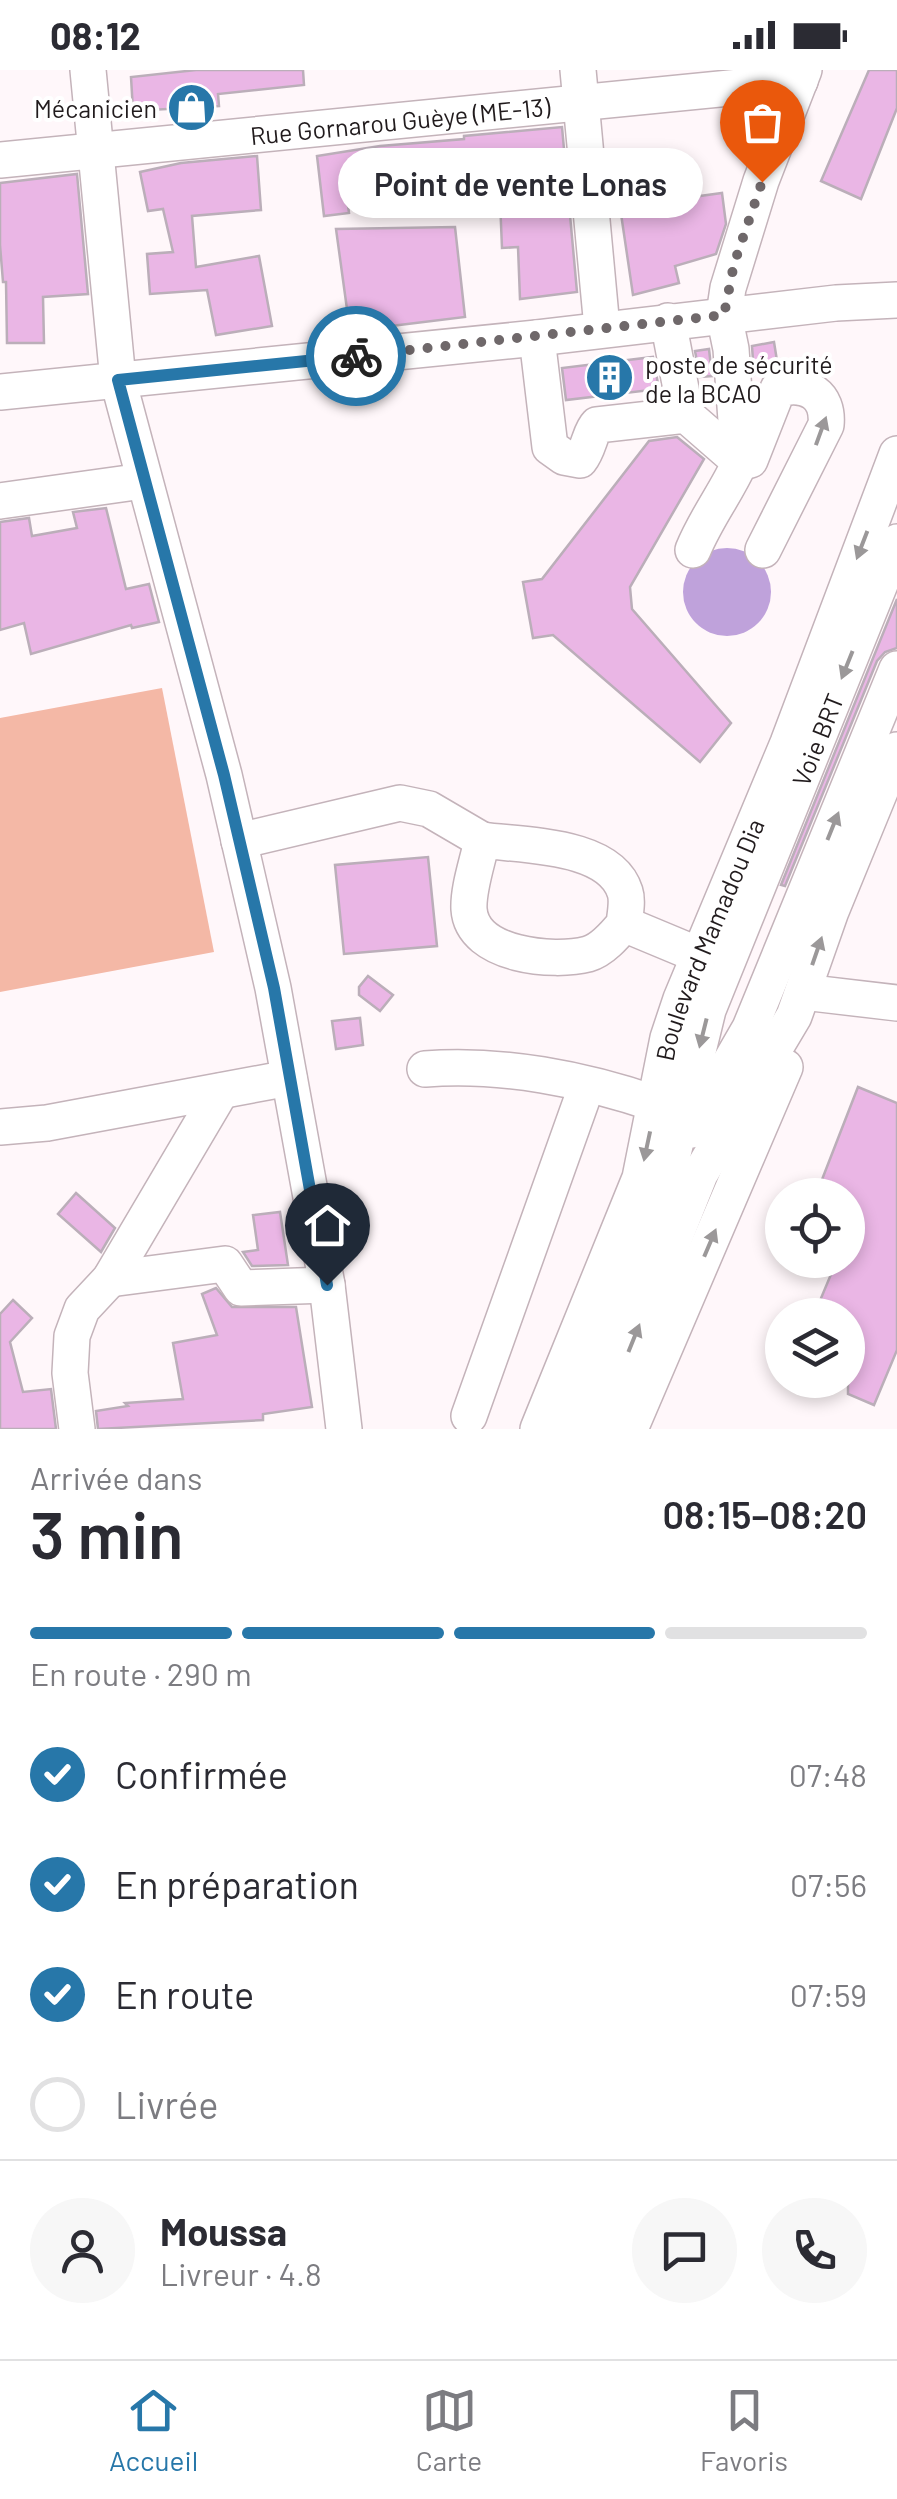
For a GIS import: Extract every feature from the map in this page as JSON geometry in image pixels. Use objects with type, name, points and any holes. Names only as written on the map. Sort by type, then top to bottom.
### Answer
[{"type":"street","points":[[88,70],[118,380],[224,775],[274,988],[327,1285],[344,1429]]},
{"type":"street","points":[[705,544],[714,520],[733,496],[740,457],[731,349],[724,315],[734,264],[802,75]]},
{"type":"street","name":"Rue Gornarou Guèye (ME-13)","points":[[0,160],[579,86],[802,75]]},
{"type":"street","points":[[579,86],[602,328]]},
{"type":"street","points":[[0,392],[538,338],[836,303],[897,300]]},
{"type":"street","points":[[668,321],[685,411]]},
{"type":"street","points":[[538,338],[547,424],[556,442],[568,450],[576,452],[582,445],[586,424],[594,417],[693,408],[740,457]]},
{"type":"street","points":[[740,457],[778,389],[805,388],[827,409],[826,425],[763,550]]},
{"type":"street","name":"Boulevard Mamadou Dia","points":[[538,1429],[640,1178],[668,1038],[712,961],[788,742],[897,454]]},
{"type":"street","points":[[0,501],[142,481]]},
{"type":"street","name":"Voie BRT","points":[[566,1429],[670,1166],[708,1010],[712,961],[897,542]]},
{"type":"street","name":"Voie BRT","points":[[670,1166],[750,1028],[897,669]]},
{"type":"street","points":[[598,1429],[700,1174],[798,1004],[830,911],[897,750]]},
{"type":"street","points":[[239,842],[400,804],[429,809],[482,840],[589,855],[616,876],[626,894],[624,924],[591,954],[542,958],[484,939],[469,912],[482,840]]},
{"type":"street","points":[[624,924],[712,961]]},
{"type":"street","points":[[798,1004],[897,1003]]},
{"type":"street","points":[[630,1429],[796,1040],[798,1004]]},
{"type":"street","points":[[425,1069],[518,1072],[656,1104]]},
{"type":"street","points":[[0,1127],[47,1124],[290,1078]]},
{"type":"street","points":[[470,1416],[587,1085]]},
{"type":"street","points":[[77,1429],[70,1373],[72,1336],[82,1309],[110,1279],[221,1091]]},
{"type":"street","points":[[110,1279],[225,1264],[240,1288],[327,1285]]},
{"type":"shaded area","points":[[727,548],[752,555],[764,567],[771,592],[764,617],[752,629],[727,636],[702,629],[690,617],[683,592],[690,567],[702,555]]},
{"type":"shaded area","points":[[162,688],[214,952],[0,992],[0,718]]},
{"type":"building","points":[[196,70],[303,70],[304,85],[218,94],[219,106],[133,111],[131,77]]},
{"type":"building","points":[[869,70],[897,70],[897,108],[861,199],[821,181]]},
{"type":"building","points":[[562,127],[577,292],[520,299],[518,247],[502,248],[500,200],[470,202],[468,180],[346,190],[349,213],[324,216],[317,156]]},
{"type":"building","points":[[257,156],[261,210],[192,216],[196,267],[259,256],[272,326],[216,335],[207,290],[150,294],[147,254],[173,252],[163,209],[148,211],[140,172],[181,163]]},
{"type":"building","points":[[77,174],[88,294],[43,297],[44,343],[7,343],[0,183]]},
{"type":"building","points":[[722,193],[726,224],[716,254],[675,266],[679,283],[633,295],[620,207]]},
{"type":"building","points":[[455,227],[465,317],[350,331],[336,229]]},
{"type":"building","points":[[774,342],[778,367],[754,375],[752,346]]},
{"type":"building","points":[[709,349],[712,376],[700,377],[695,351]]},
{"type":"building","name":"poste de sécurité de la BCAO","points":[[653,357],[659,389],[566,400],[562,368]]},
{"type":"building","points":[[677,437],[704,459],[630,587],[632,609],[731,723],[700,762],[553,635],[533,638],[523,582],[542,579],[649,441]]},
{"type":"building","points":[[106,508],[126,589],[149,584],[159,622],[132,628],[131,625],[31,654],[24,623],[0,630],[0,522],[29,518],[32,536],[77,528],[73,512]]},
{"type":"building","points":[[897,599],[897,648],[885,652],[877,661],[785,886],[781,885]]},
{"type":"building","points":[[428,857],[437,946],[344,954],[335,865]]},
{"type":"building","points":[[368,976],[393,995],[380,1011],[359,995],[359,987]]},
{"type":"building","points":[[360,1018],[363,1045],[336,1049],[332,1021]]},
{"type":"building","points":[[858,1087],[897,1103],[897,1350],[874,1405],[857,1398],[865,1398],[865,1298],[821,1298],[829,1278],[865,1278],[865,1178],[823,1178]]},
{"type":"building","points":[[76,1193],[115,1228],[101,1252],[58,1214]]},
{"type":"building","points":[[280,1212],[288,1265],[252,1266],[243,1252],[258,1250],[253,1215]]},
{"type":"building","points":[[216,1288],[232,1307],[296,1307],[312,1407],[263,1414],[263,1420],[98,1429],[96,1411],[128,1406],[125,1403],[183,1399],[173,1343],[217,1335],[202,1294]]},
{"type":"building","points":[[13,1300],[32,1318],[10,1342],[23,1392],[51,1389],[56,1429],[0,1429],[0,1314]]},
{"type":"way so far","points":[[356,356],[724,315],[734,264],[762,182]]},
{"type":"place","name":"Mécanicien","points":[[192,108]]},
{"type":"place","name":"Point de vente Lonas","points":[[762,182]]},
{"type":"place","name":"poste de sécurité de la BCAO","points":[[610,378]]},
{"type":"route","points":[[327,1285],[274,988],[224,775],[118,380],[356,356]]}]
